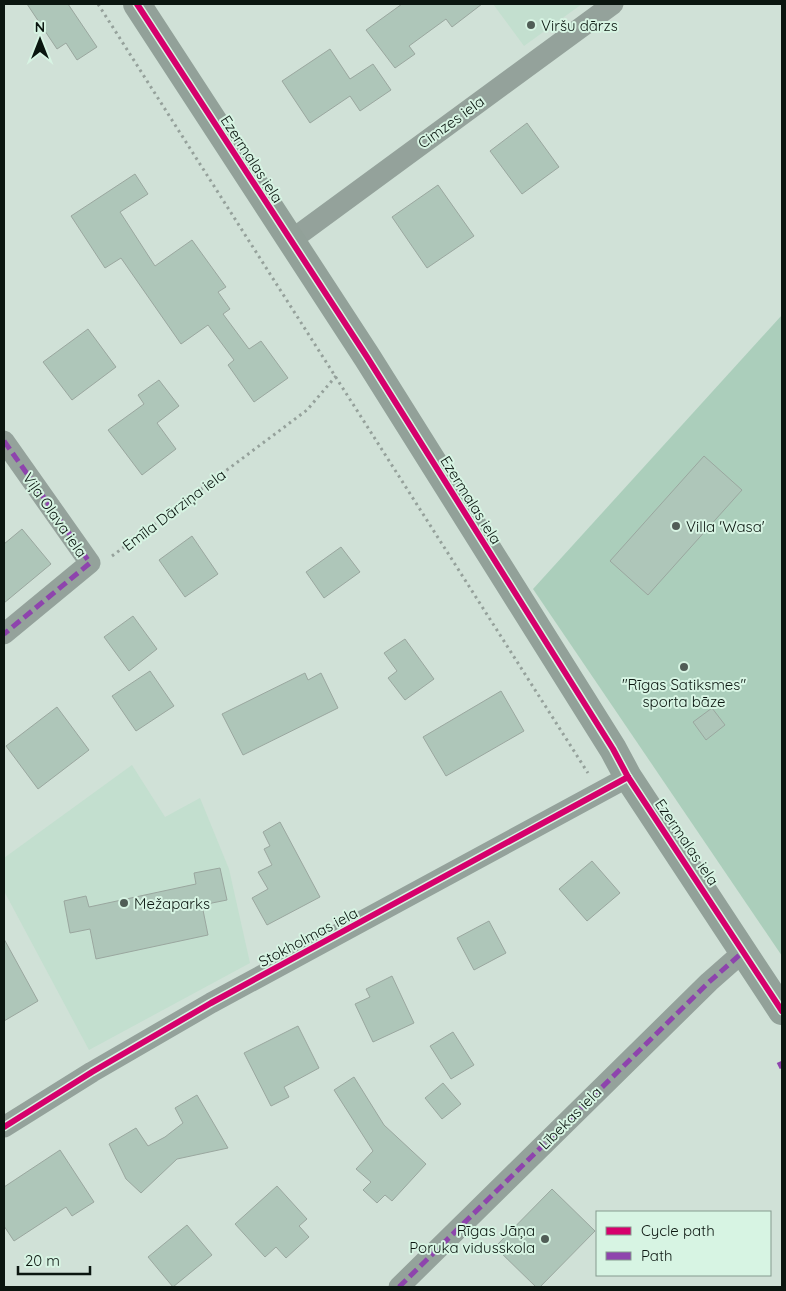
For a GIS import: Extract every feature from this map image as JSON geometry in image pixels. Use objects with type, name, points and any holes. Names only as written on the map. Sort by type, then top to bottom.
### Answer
[{"type":"street","name":"Ezermalas iela","points":[[138,4],[367,357],[613,749],[628,777],[782,1010]]},
{"type":"street","name":"Cimzes iela","points":[[290,241],[613,4]]},
{"type":"street","name":"Viļa Olava iela","points":[[4,441],[90,564]]},
{"type":"street","points":[[4,634],[90,564]]},
{"type":"street","name":"Stokholmas iela","points":[[4,1127],[92,1072],[211,1003],[628,777]]},
{"type":"street","name":"Lībekas iela","points":[[399,1287],[688,1002],[743,952]]},
{"type":"path","points":[[98,4],[588,772],[605,790]]},
{"type":"shaded area","name":"Viršu dārzs","points":[[493,4],[582,4],[524,46]]},
{"type":"shaded area","name":"\"Rīgas Satiksmes\" sporta bāze","points":[[782,315],[782,956],[533,589]]},
{"type":"shaded area","name":"Mežaparks","points":[[132,765],[165,817],[200,798],[229,869],[250,963],[89,1050],[4,891],[4,858]]},
{"type":"building","points":[[27,4],[68,4],[97,47],[77,60],[66,43],[57,49]]},
{"type":"building","points":[[402,4],[482,4],[452,27],[446,19],[409,46],[415,54],[395,68],[366,30]]},
{"type":"building","points":[[330,49],[350,79],[373,64],[391,90],[360,111],[350,96],[310,123],[282,81]]},
{"type":"building","points":[[527,123],[559,167],[522,194],[490,151]]},
{"type":"building","points":[[135,174],[148,194],[120,212],[155,266],[192,240],[226,287],[218,292],[230,309],[223,314],[249,349],[261,341],[288,378],[254,402],[228,365],[234,360],[208,325],[181,344],[121,258],[105,268],[71,216]]},
{"type":"building","points":[[438,185],[474,236],[427,268],[392,217]]},
{"type":"building","points":[[88,329],[116,367],[72,400],[43,362]]},
{"type":"building","points":[[159,380],[179,406],[157,423],[176,449],[142,475],[108,430],[144,404],[138,395]]},
{"type":"building","name":"Villa 'Wasa'","points":[[704,456],[742,490],[648,595],[610,561]]},
{"type":"building","points":[[22,529],[51,564],[4,603],[4,544]]},
{"type":"building","points":[[192,536],[218,574],[185,597],[159,560]]},
{"type":"building","points":[[341,547],[360,572],[324,598],[306,572]]},
{"type":"building","points":[[133,616],[157,649],[129,671],[104,637]]},
{"type":"building","points":[[405,639],[434,679],[405,700],[388,678],[397,671],[384,653]]},
{"type":"building","points":[[150,671],[174,706],[136,731],[112,696]]},
{"type":"building","points":[[305,673],[308,680],[321,673],[338,708],[243,755],[222,714]]},
{"type":"building","points":[[501,691],[524,731],[446,776],[423,737]]},
{"type":"building","points":[[57,707],[89,750],[38,789],[6,746]]},
{"type":"building","points":[[712,708],[725,725],[706,740],[693,722]]},
{"type":"building","points":[[280,822],[320,897],[267,925],[252,898],[268,889],[258,872],[272,865],[264,849],[270,846],[263,832]]},
{"type":"building","points":[[592,861],[620,893],[587,921],[559,889]]},
{"type":"building","points":[[220,868],[227,900],[202,905],[208,935],[96,959],[90,929],[70,933],[64,901],[86,896],[89,907],[196,884],[194,873]]},
{"type":"building","points":[[489,921],[506,953],[474,970],[457,938]]},
{"type":"building","points":[[4,939],[38,1001],[4,1021]]},
{"type":"building","points":[[392,976],[414,1023],[373,1042],[355,1004],[370,997],[366,989]]},
{"type":"building","points":[[298,1026],[319,1068],[284,1087],[289,1097],[271,1106],[244,1053]]},
{"type":"building","points":[[453,1032],[474,1065],[451,1079],[430,1046]]},
{"type":"building","points":[[354,1077],[384,1125],[426,1164],[392,1201],[385,1195],[377,1203],[363,1190],[371,1182],[356,1169],[373,1151],[334,1090]]},
{"type":"building","points":[[443,1083],[461,1104],[442,1119],[425,1098]]},
{"type":"building","points":[[197,1095],[228,1148],[177,1159],[141,1193],[126,1179],[109,1144],[136,1128],[148,1146],[165,1137],[183,1123],[175,1108]]},
{"type":"building","points":[[60,1150],[94,1202],[72,1216],[66,1207],[14,1241],[4,1226],[4,1187]]},
{"type":"building","points":[[277,1186],[307,1219],[299,1226],[309,1237],[286,1258],[276,1247],[265,1257],[235,1224]]},
{"type":"building","name":"Rīgas Jāņa Poruka vidusskola","points":[[552,1189],[595,1231],[540,1287],[536,1287],[495,1247]]},
{"type":"building","points":[[187,1225],[212,1255],[173,1287],[148,1257]]},
{"type":"marked path","points":[[4,441],[90,563],[4,634]]},
{"type":"marked path","points":[[399,1287],[709,982],[743,952]]},
{"type":"marked path","points":[[779,1062],[782,1068]]},
{"type":"cycle path","points":[[137,4],[367,357],[613,749],[628,777],[782,1011]]},
{"type":"cycle path","points":[[4,1127],[92,1072],[211,1003],[628,777]]},
{"type":"place","name":"Viršu dārzs","points":[[531,25]]},
{"type":"place","name":"Villa 'Wasa'","points":[[676,526]]},
{"type":"place","name":"\"Rīgas Satiksmes\" sporta bāze","points":[[684,667]]},
{"type":"place","name":"Mežaparks","points":[[124,903]]},
{"type":"place","name":"Rīgas Jāņa Poruka vidusskola","points":[[545,1239]]}]
